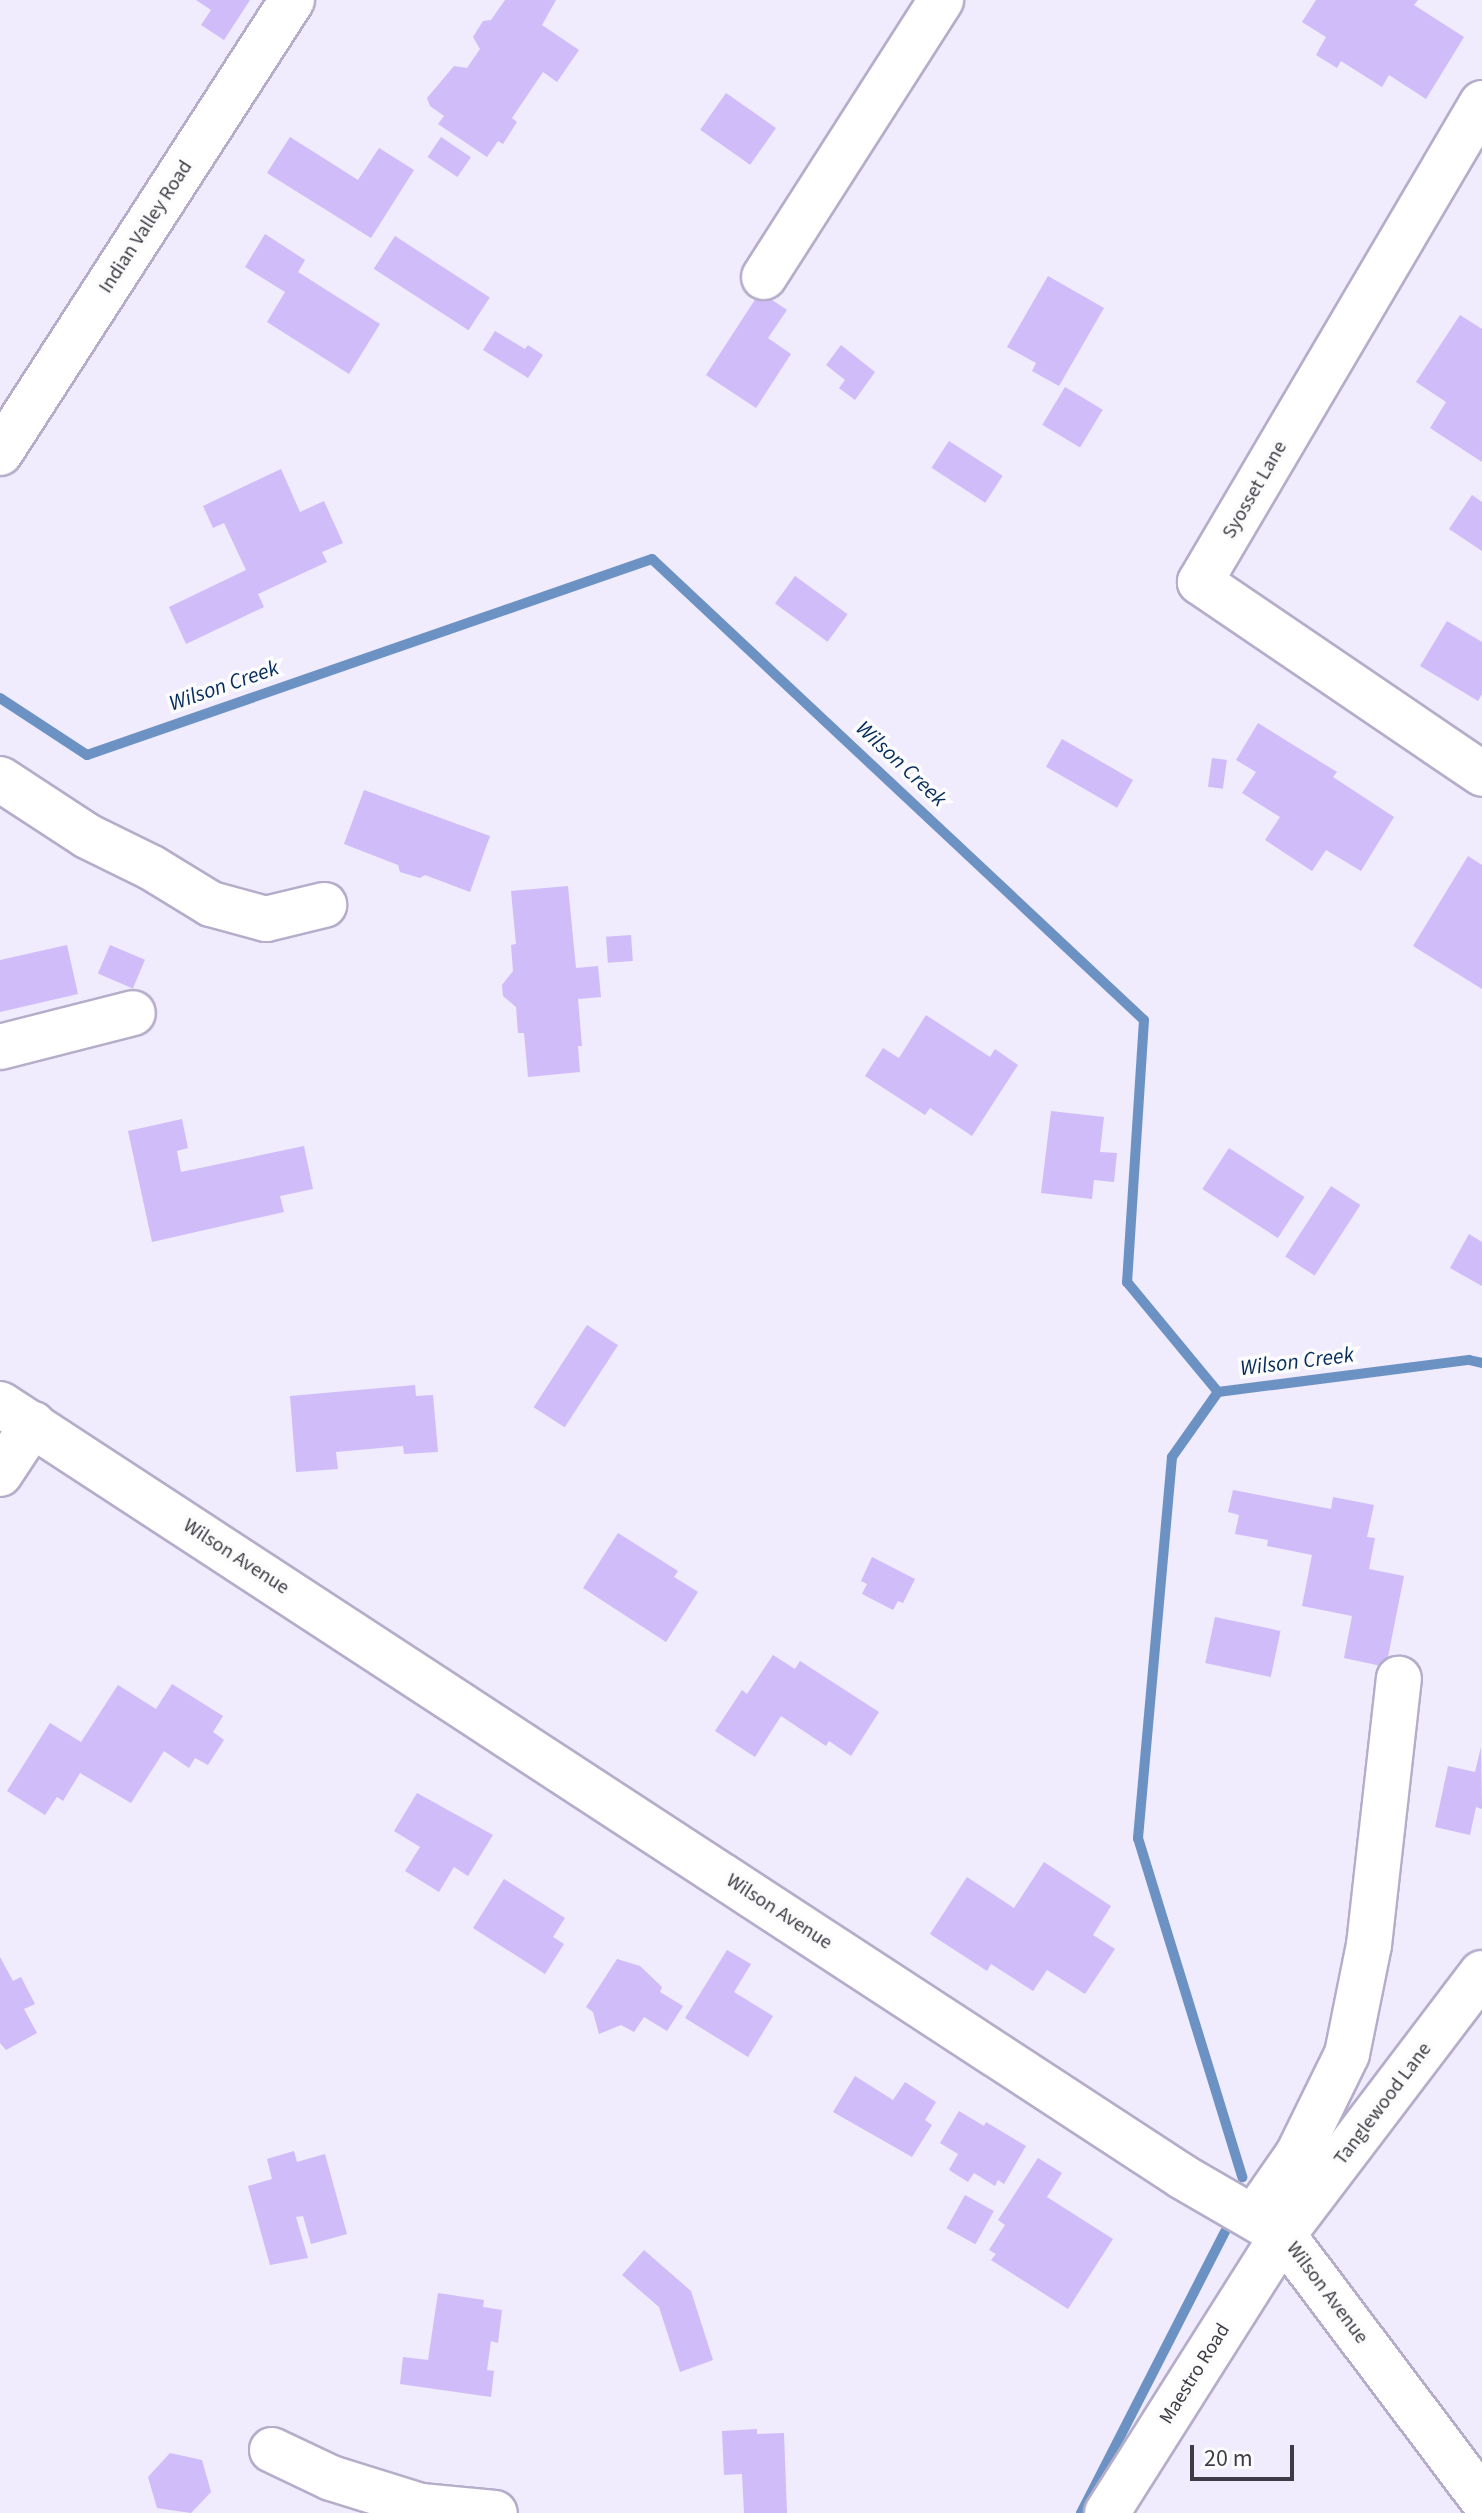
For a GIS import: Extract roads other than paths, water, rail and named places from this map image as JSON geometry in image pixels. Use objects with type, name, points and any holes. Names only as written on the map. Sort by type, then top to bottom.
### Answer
[{"type":"street","name":"Indian Valley Road","points":[[0,453],[292,0]]},
{"type":"street","points":[[764,277],[941,0]]},
{"type":"street","name":"Syosset Lane","points":[[1482,103],[1200,582],[1482,774]]},
{"type":"street","points":[[0,779],[87,836],[152,868],[211,904],[266,919],[324,905]]},
{"type":"street","points":[[0,1047],[133,1013]]},
{"type":"street","points":[[0,1474],[17,1414]]},
{"type":"street","name":"Wilson Avenue","points":[[17,1414],[1183,2177],[1269,2226],[1482,2499]]},
{"type":"street","points":[[1269,2226],[1298,2154],[1347,2054],[1369,1945],[1399,1679]]},
{"type":"street","name":"Tanglewood Lane","points":[[1269,2226],[1482,1973]]},
{"type":"street","name":"Maestro Road","points":[[1107,2513],[1269,2226]]},
{"type":"street","points":[[272,2450],[331,2478],[421,2506],[495,2513]]},
{"type":"waterway","name":"Wilson Creek","points":[[0,698],[87,755],[652,559],[1144,1020],[1127,1282],[1218,1392],[1469,1360],[1482,1363]]},
{"type":"waterway","points":[[1218,1392],[1172,1457],[1138,1838],[1242,2177]]},
{"type":"waterway","points":[[1081,2513],[1225,2232]]}]
